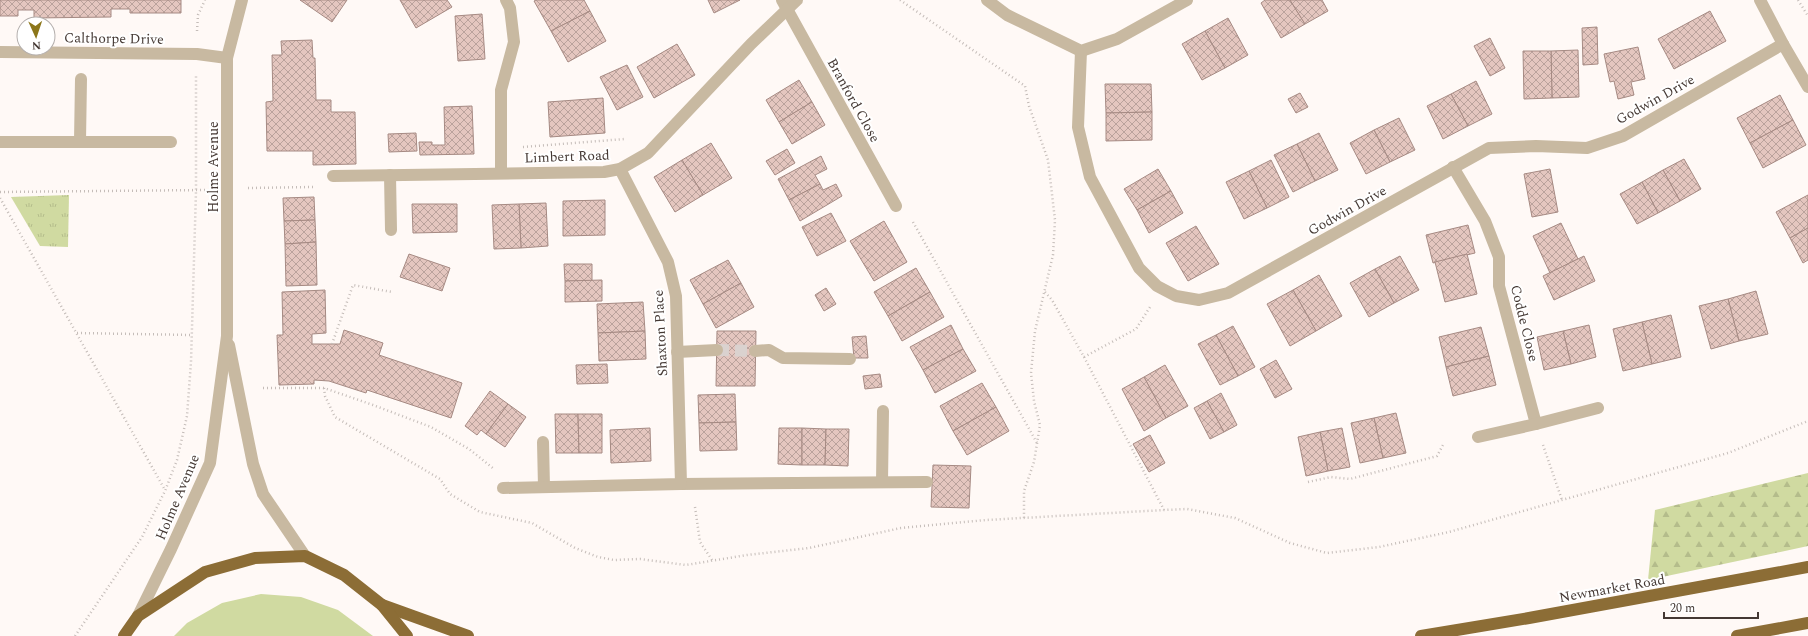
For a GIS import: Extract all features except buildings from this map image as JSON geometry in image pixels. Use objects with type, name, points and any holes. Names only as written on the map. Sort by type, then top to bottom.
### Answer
[{"type":"highway","points":[[124,636],[138,616],[205,572],[255,558],[305,556],[344,575],[382,605],[407,636]]},
{"type":"highway","name":"Newmarket Road","points":[[1421,636],[1808,567]]},
{"type":"highway","points":[[382,605],[468,636]]},
{"type":"highway","points":[[1737,636],[1808,623]]},
{"type":"street","name":"Holme Avenue","points":[[138,616],[171,549],[210,463],[227,336],[227,58],[242,0]]},
{"type":"street","points":[[501,173],[501,90],[514,42],[510,8],[506,0]]},
{"type":"street","name":"Limbert Road","points":[[333,176],[604,172],[620,169],[648,153],[750,44],[785,4],[797,0]]},
{"type":"street","points":[[987,0],[1007,15],[1081,51],[1117,39],[1187,0]]},
{"type":"street","points":[[1760,0],[1808,87]]},
{"type":"street","name":"Branford Close","points":[[785,4],[896,206]]},
{"type":"street","name":"Godwin Drive","points":[[1081,51],[1078,127],[1090,177],[1139,268],[1157,286],[1176,296],[1199,300],[1228,293],[1489,148],[1536,146],[1587,148],[1623,136],[1783,44]]},
{"type":"street","name":"Calthorpe Drive","points":[[0,52],[197,54],[227,58]]},
{"type":"street","points":[[80,141],[81,78]]},
{"type":"street","points":[[0,142],[171,142]]},
{"type":"street","name":"Codde Close","points":[[1453,167],[1485,221],[1499,257],[1499,286],[1536,424]]},
{"type":"street","name":"Shaxton Place","points":[[620,169],[668,262],[676,296],[681,484]]},
{"type":"street","points":[[390,175],[391,230]]},
{"type":"street","name":"Holme Avenue","points":[[227,336],[253,464],[263,494],[305,556]]},
{"type":"street","points":[[677,352],[717,350]]},
{"type":"street","points":[[756,350],[769,350],[783,358],[850,359]]},
{"type":"street","points":[[1478,437],[1598,408]]},
{"type":"street","points":[[882,482],[883,411]]},
{"type":"street","points":[[543,442],[544,487]]},
{"type":"street","points":[[503,488],[681,484],[927,482]]},
{"type":"path","points":[[75,636],[142,537],[165,491],[177,460],[187,416],[192,335],[196,191],[198,16],[205,0]]},
{"type":"path","points":[[900,0],[1026,86],[1029,106],[1048,160],[1055,220],[1053,255],[1035,331],[1031,373],[1034,401],[1040,424],[1034,462],[1024,491],[1024,518]]},
{"type":"path","points":[[1798,0],[1808,16]]},
{"type":"path","points":[[501,173],[520,148],[626,138]]},
{"type":"path","points":[[0,192],[196,191],[326,187],[333,176]]},
{"type":"path","points":[[0,198],[165,491]]},
{"type":"path","points":[[896,206],[904,205],[1037,443]]},
{"type":"path","points":[[332,344],[353,285],[392,292]]},
{"type":"path","points":[[1084,357],[1136,328],[1150,308],[1157,286]]},
{"type":"path","points":[[1045,292],[1052,300],[1084,357],[1164,510]]},
{"type":"path","points":[[77,333],[192,335]]},
{"type":"path","points":[[263,388],[324,388],[431,427],[469,449],[495,470]]},
{"type":"path","points":[[324,388],[325,396],[335,416],[440,479],[450,494],[480,512],[532,523],[575,548],[598,558],[614,560],[640,559],[686,565],[712,560],[809,548],[901,528],[1024,518],[1187,509],[1235,518],[1290,543],[1328,553],[1379,547],[1449,532],[1728,453],[1808,421]]},
{"type":"path","points":[[1536,424],[1562,500]]},
{"type":"path","points":[[1308,482],[1331,477],[1350,479],[1437,456],[1443,445]]},
{"type":"path","points":[[695,504],[700,542],[712,560]]},
{"type":"green space","points":[[69,195],[68,247],[40,246],[11,197]]},
{"type":"green space","points":[[1808,473],[1808,546],[1648,580],[1655,510]]},
{"type":"green space","points":[[261,594],[301,597],[338,610],[373,636],[174,636],[187,623],[222,603]]},
{"type":"tunnel","points":[[717,350],[755,351]]}]
